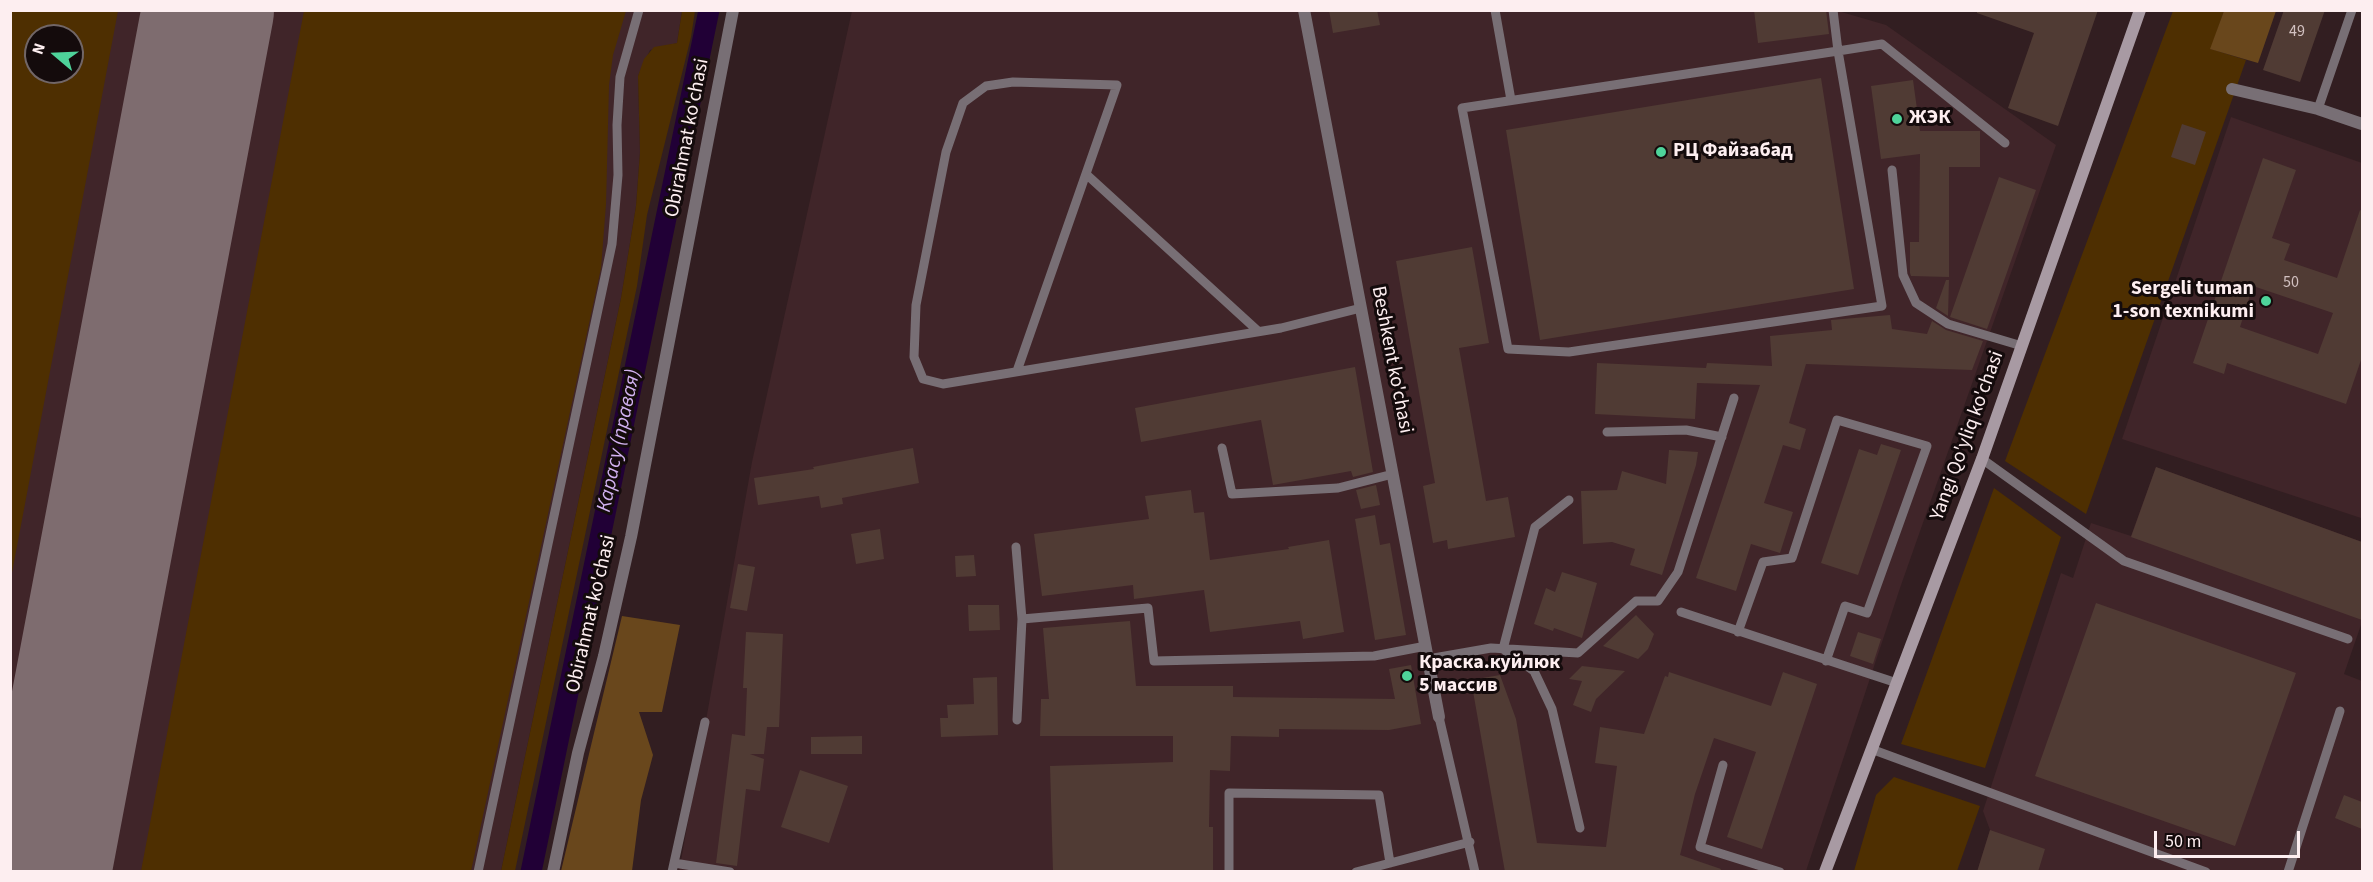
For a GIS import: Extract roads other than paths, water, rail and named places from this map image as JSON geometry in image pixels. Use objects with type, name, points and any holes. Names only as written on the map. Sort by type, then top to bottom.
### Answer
[{"type":"street","name":"Obirahmat ko'chasi","points":[[554,872],[578,753],[604,656],[631,537],[733,10]]},
{"type":"street","name":"Beshkent ko'chasi","points":[[1304,10],[1439,717]]},
{"type":"street","name":"Yangi Qo'yliq ko'chasi","points":[[1825,872],[1982,459],[2140,10]]},
{"type":"street","points":[[2232,89],[2318,109],[2362,124]]},
{"type":"lane","points":[[478,872],[612,244],[618,175],[617,125],[620,77],[639,10]]},
{"type":"lane","points":[[1495,10],[1511,100]]},
{"type":"lane","points":[[1833,10],[1838,51],[1882,306],[1569,352],[1508,349],[1462,108],[1511,100],[1838,51],[1882,44],[2006,143]]},
{"type":"lane","points":[[2318,109],[2352,10]]},
{"type":"lane","points":[[1017,371],[1117,85],[1013,82],[986,86],[963,103],[946,152],[933,210],[916,305],[914,357],[923,379],[943,384],[1258,331],[1361,308]]},
{"type":"lane","points":[[1892,170],[1903,275],[1916,303],[1948,324],[2022,346]]},
{"type":"lane","points":[[1086,174],[1258,331]]},
{"type":"lane","points":[[1022,619],[1148,608],[1154,661],[1374,657],[1491,648],[1578,653],[1636,601],[1658,601],[1678,572],[1734,398]]},
{"type":"lane","points":[[1738,632],[1763,562],[1792,558],[1837,420],[1927,446],[1867,613],[1845,606],[1826,661]]},
{"type":"lane","points":[[1607,432],[1686,430],[1722,437]]},
{"type":"lane","points":[[1222,448],[1232,494],[1338,488],[1393,474]]},
{"type":"lane","points":[[1982,459],[2124,561],[2348,639]]},
{"type":"lane","points":[[1503,649],[1535,527],[1569,500]]},
{"type":"lane","points":[[1016,547],[1022,619],[1017,720]]},
{"type":"lane","points":[[1681,612],[1897,683]]},
{"type":"lane","points":[[1503,649],[1534,671],[1552,709],[1580,828]]},
{"type":"lane","points":[[2288,872],[2340,711]]},
{"type":"lane","points":[[1439,717],[1470,842],[1475,872]]},
{"type":"lane","points":[[705,722],[673,867],[730,872]]},
{"type":"lane","points":[[1871,749],[2206,872]]},
{"type":"lane","points":[[1723,765],[1700,847],[1780,872]]},
{"type":"lane","points":[[1229,872],[1229,793],[1379,795],[1390,863]]},
{"type":"lane","points":[[1356,872],[1470,842]]},
{"type":"waterway","name":"Карасу (правая)","points":[[531,872],[709,10]]},
{"type":"place","name":"ЖЭК","points":[[1897,119]]},
{"type":"place","name":"РЦ Файзабад","points":[[1661,152]]},
{"type":"place","name":"Sergeli tuman 1-son texnikumi","points":[[2266,301]]},
{"type":"place","name":"Краска.куйлюк 5 массив","points":[[1407,676]]}]
